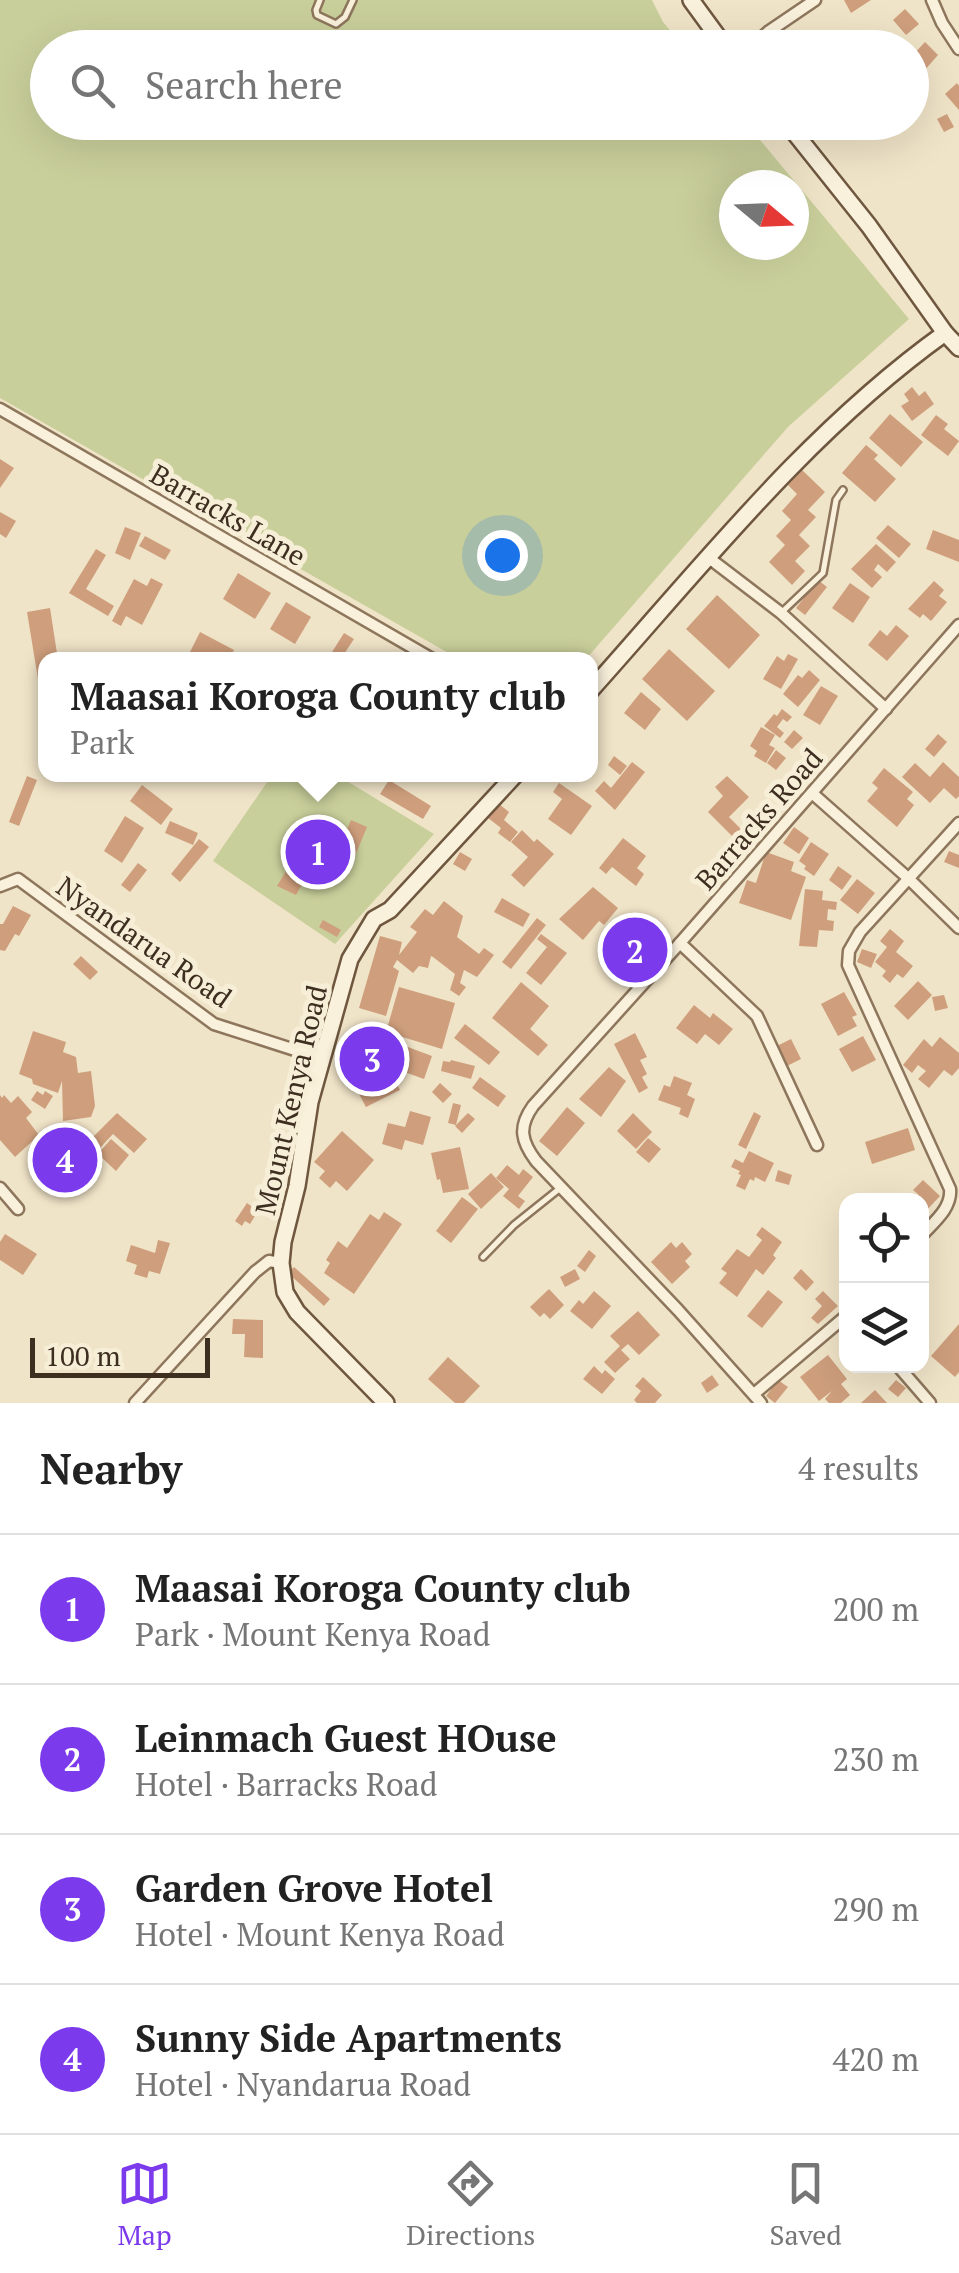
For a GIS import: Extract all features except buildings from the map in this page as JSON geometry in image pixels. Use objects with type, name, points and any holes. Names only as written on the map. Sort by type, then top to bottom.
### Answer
[{"type":"main road","points":[[691,0],[713,30]]},
{"type":"main road","points":[[800,140],[959,348]]},
{"type":"main road","points":[[598,682],[805,452],[902,363],[945,332]]},
{"type":"main road","name":"Mount Kenya Road","points":[[386,1403],[297,1312],[286,1292],[282,1242],[297,1186],[310,1102],[350,959],[374,919],[390,910],[509,782]]},
{"type":"street","points":[[771,30],[815,0]]},
{"type":"street","points":[[932,0],[959,49]]},
{"type":"street","name":"Barracks Lane","points":[[0,410],[420,652]]},
{"type":"street","points":[[709,558],[781,613],[886,709]]},
{"type":"street","name":"Barracks Road","points":[[758,1399],[527,1149],[522,1129],[527,1114],[959,625]]},
{"type":"street","points":[[812,792],[959,928]]},
{"type":"street","points":[[929,1227],[948,1206],[952,1195],[848,958],[860,932],[959,823]]},
{"type":"street","name":"Nyandarua Road","points":[[0,886],[18,879],[214,1024],[323,1059]]},
{"type":"street","points":[[680,943],[757,1016],[817,1145]]},
{"type":"street","points":[[0,1188],[18,1209]]},
{"type":"street","points":[[134,1403],[254,1272],[270,1261],[281,1263]]},
{"type":"street","points":[[758,1399],[839,1323]]},
{"type":"street","points":[[904,1373],[930,1403]]},
{"type":"lane","points":[[320,0],[317,15],[336,24],[345,17],[353,0]]},
{"type":"lane","points":[[781,613],[824,572],[836,500],[843,490]]},
{"type":"lane","points":[[483,1257],[514,1225],[561,1187]]},
{"type":"green space","points":[[0,0],[652,0],[670,30],[30,30],[30,140],[760,140],[785,170],[719,170],[719,260],[809,260],[809,199],[909,319],[788,427],[592,652],[447,652],[0,398]]},
{"type":"green space","points":[[267,782],[349,782],[434,834],[335,944],[213,861]]},
{"type":"place","name":"Maasai Koroga County club","points":[[318,852]]},
{"type":"place","name":"Leinmach Guest HOuse","points":[[635,950]]},
{"type":"place","name":"Garden Grove Hotel","points":[[372,1059]]},
{"type":"place","name":"Sunny Side Apartments","points":[[65,1160]]}]
